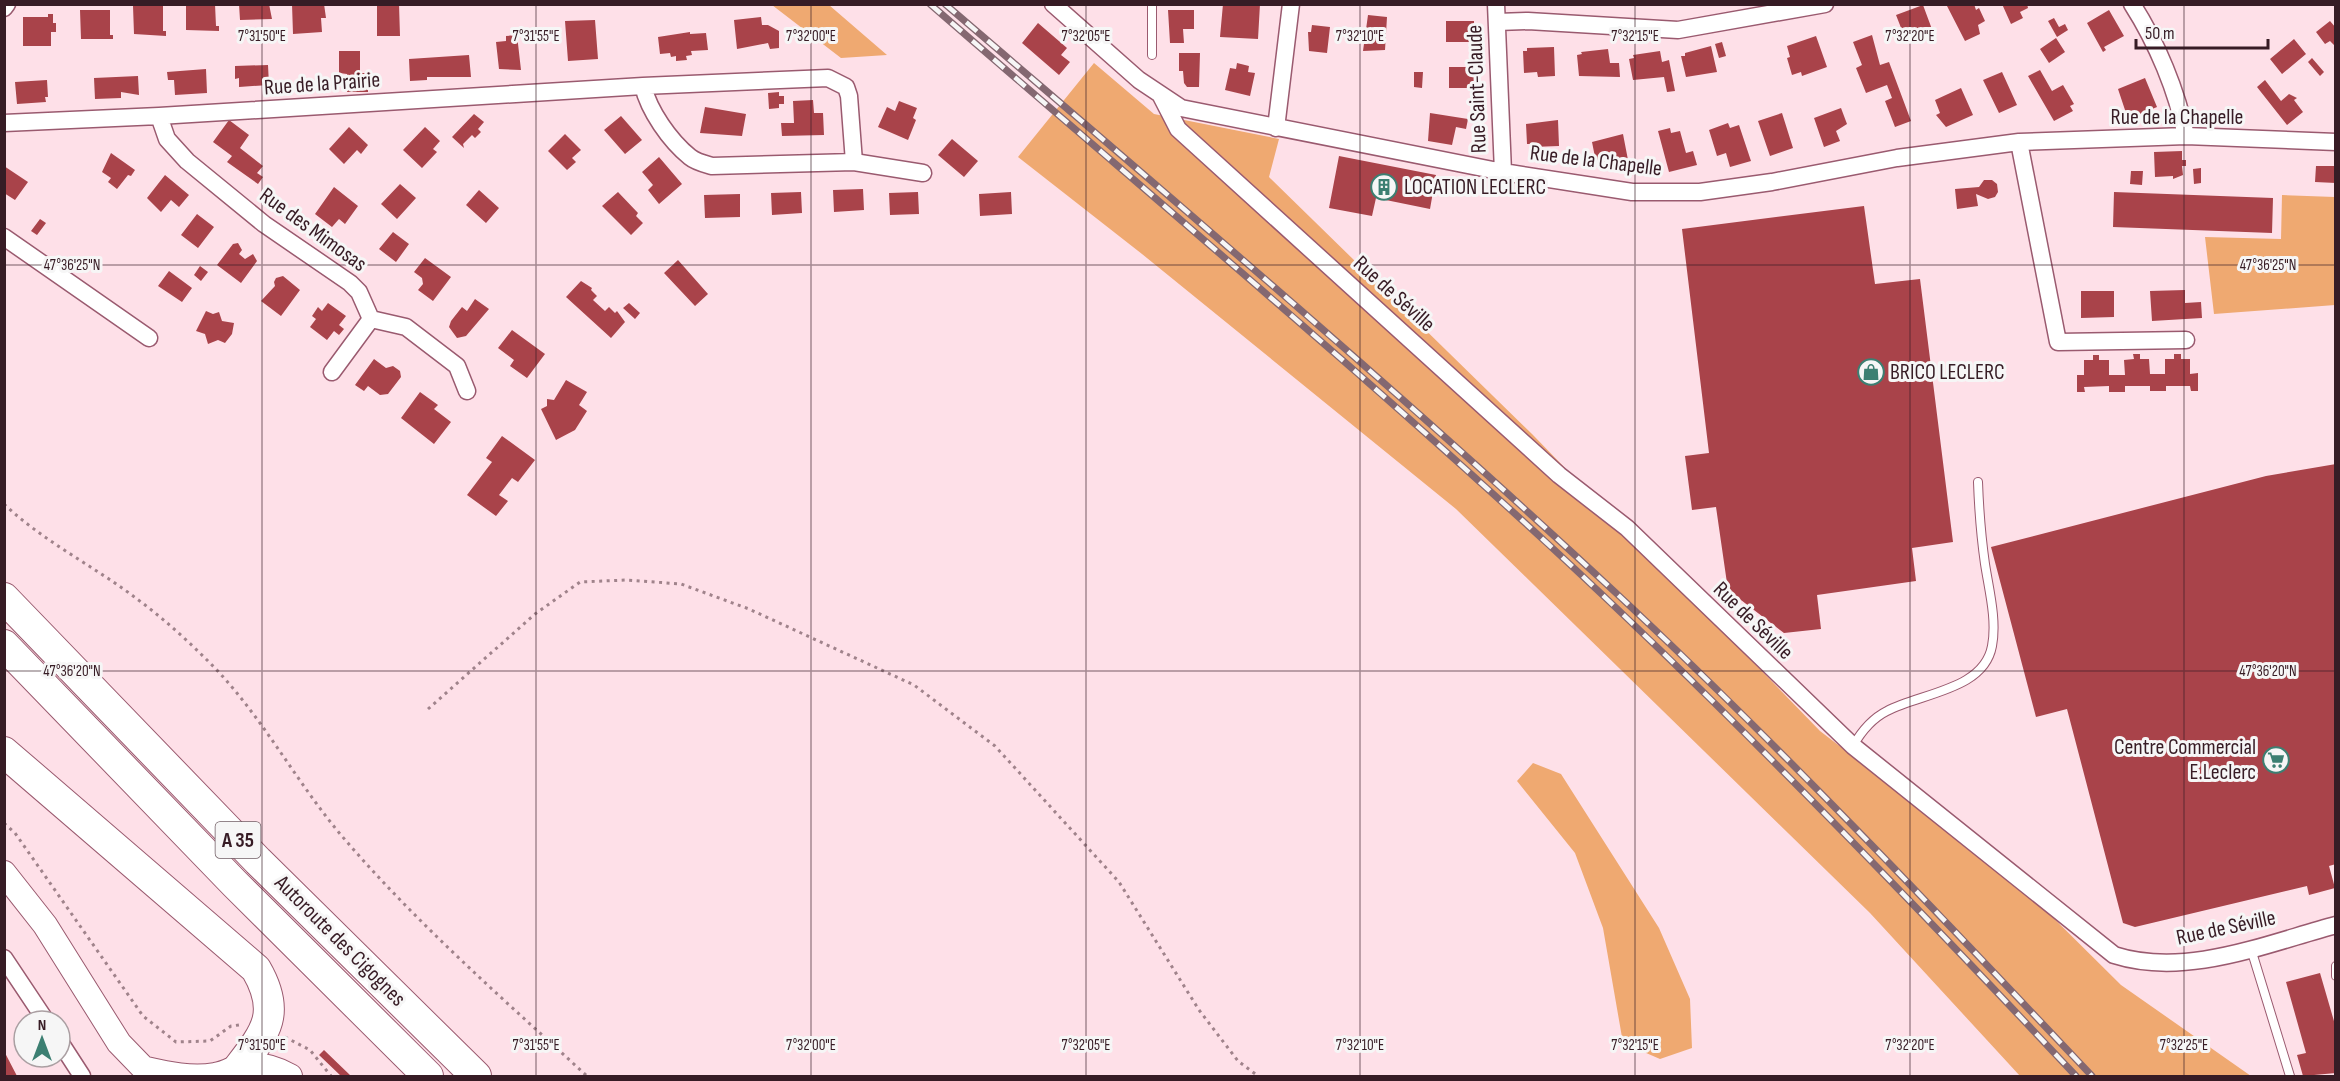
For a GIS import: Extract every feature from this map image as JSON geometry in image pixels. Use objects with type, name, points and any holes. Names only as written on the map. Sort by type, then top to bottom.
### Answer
[{"type":"highway","name":"Autoroute des Cigognes","points":[[4,598],[258,861],[476,1077]]},
{"type":"highway","name":"Autoroute des Cigognes","points":[[4,645],[235,884],[428,1077]]},
{"type":"highway","points":[[4,752],[256,969],[267,988],[270,1013],[265,1029],[224,1073]]},
{"type":"street","name":"Rue de Séville","points":[[1053,4],[1166,100],[1205,153],[1559,475],[1627,528],[1852,746],[2114,954],[2136,962],[2158,964],[2207,959],[2336,925]]},
{"type":"street","points":[[1276,128],[1291,4]]},
{"type":"street","name":"Rue Saint-Claude","points":[[1496,4],[1503,172]]},
{"type":"street","points":[[1497,22],[1528,21],[1678,30],[1825,4]]},
{"type":"street","points":[[2132,4],[2149,33],[2181,113],[2186,136]]},
{"type":"street","name":"Rue de la Prairie","points":[[4,123],[159,116],[643,86],[828,78],[846,87],[849,96],[854,162]]},
{"type":"street","points":[[643,86],[651,109],[682,150],[700,162],[712,166],[854,162],[923,173]]},
{"type":"street","name":"Rue de la Chapelle","points":[[1166,100],[1198,113],[1503,172],[1632,192],[1701,192],[1772,183],[1897,158],[2019,142],[2186,136],[2336,142]]},
{"type":"street","name":"Rue des Mimosas","points":[[159,116],[167,140],[180,155],[264,224],[350,283],[359,292],[371,319]]},
{"type":"street","points":[[2019,142],[2058,342],[2186,339]]},
{"type":"street","points":[[4,237],[148,338]]},
{"type":"street","points":[[333,372],[371,319],[406,327],[457,366],[467,391]]},
{"type":"street","points":[[4,873],[45,925],[119,1043],[148,1073],[193,1076],[224,1073],[258,1065],[276,1069],[290,1077]]},
{"type":"street","points":[[4,958],[38,1009]]},
{"type":"street","points":[[72,1061],[82,1077]]},
{"type":"lane","points":[[1152,4],[1152,55]]},
{"type":"lane","points":[[1852,746],[1861,733],[1885,712],[1967,680],[1980,671],[1988,660],[1994,627],[1980,527],[1978,482]]},
{"type":"lane","points":[[2251,948],[2290,1077]]},
{"type":"lane","points":[[2336,966],[2336,976]]},
{"type":"path","points":[[4,504],[33,528],[137,599],[208,661],[259,720],[324,815],[375,873],[477,975],[587,1077]]},
{"type":"path","points":[[428,709],[535,614],[579,582],[627,580],[681,584],[749,609],[914,686],[995,746],[1119,882],[1199,1010],[1238,1061],[1258,1077]]},
{"type":"path","points":[[4,823],[15,833],[143,1016],[176,1042],[210,1041],[231,1026],[246,1023],[265,1029],[310,1050],[331,1077]]},
{"type":"shaded area","points":[[772,5],[829,5],[887,55],[841,58]]},
{"type":"shaded area","points":[[1094,63],[1154,114],[1279,139],[1269,177],[1532,434],[1820,731],[2017,882],[2121,985],[2251,1076],[2020,1076],[1870,913],[1456,509],[1142,254],[1018,157]]},
{"type":"shaded area","points":[[2282,195],[2335,197],[2335,305],[2214,314],[2205,237],[2281,239]]},
{"type":"shaded area","points":[[1533,763],[1561,774],[1659,928],[1690,999],[1692,1048],[1660,1059],[1623,1043],[1603,928],[1575,853],[1517,781]]},
{"type":"building","points":[[186,4],[215,4],[216,26],[219,26],[219,31],[186,30]]},
{"type":"building","points":[[239,4],[269,4],[272,19],[240,20]]},
{"type":"building","points":[[292,4],[324,4],[326,18],[321,18],[322,32],[293,34]]},
{"type":"building","points":[[377,4],[399,4],[400,36],[377,36]]},
{"type":"building","points":[[1223,4],[1260,4],[1258,39],[1220,37]]},
{"type":"building","points":[[1974,4],[1976,10],[1979,8],[1985,21],[1978,25],[1980,34],[1965,41],[1947,6]]},
{"type":"building","points":[[2002,4],[2027,4],[2028,8],[2020,12],[2023,18],[2011,24]]},
{"type":"building","points":[[1923,5],[1933,32],[1903,44],[1902,39],[1905,38],[1896,15]]},
{"type":"building","points":[[133,6],[163,6],[163,31],[166,31],[166,36],[134,34]]},
{"type":"building","points":[[80,10],[110,10],[110,35],[113,35],[113,39],[81,39]]},
{"type":"building","points":[[1168,10],[1194,10],[1194,29],[1183,29],[1184,43],[1170,43]]},
{"type":"building","points":[[2109,10],[2124,36],[2104,47],[2106,50],[2103,52],[2087,23]]},
{"type":"building","points":[[48,14],[53,14],[53,23],[56,23],[56,32],[51,32],[51,46],[23,46],[23,17],[48,17]]},
{"type":"building","points":[[1368,15],[1387,17],[1385,50],[1363,51]]},
{"type":"building","points":[[761,17],[762,25],[768,25],[779,31],[779,48],[770,49],[768,43],[737,49],[734,20]]},
{"type":"building","points":[[2054,18],[2059,27],[2065,24],[2068,30],[2057,37],[2048,21]]},
{"type":"building","points":[[595,20],[598,59],[568,61],[565,21]]},
{"type":"building","points":[[1446,21],[1474,21],[1474,42],[1446,42]]},
{"type":"building","points":[[2330,21],[2336,28],[2336,47],[2330,41],[2325,44],[2316,32]]},
{"type":"building","points":[[1038,23],[1067,48],[1061,55],[1070,62],[1059,75],[1022,43]]},
{"type":"building","points":[[1312,25],[1330,27],[1327,53],[1309,51],[1308,32],[1311,32]]},
{"type":"building","points":[[690,32],[690,34],[706,33],[708,50],[691,51],[692,55],[686,56],[687,60],[676,61],[676,56],[671,57],[670,53],[660,54],[658,37]]},
{"type":"building","points":[[517,35],[521,70],[499,69],[496,42],[506,41],[506,36]]},
{"type":"building","points":[[1872,35],[1880,65],[1889,62],[1911,121],[1895,127],[1885,101],[1892,98],[1887,85],[1866,93],[1856,68],[1862,65],[1853,42]]},
{"type":"building","points":[[1816,36],[1827,67],[1802,76],[1801,72],[1792,75],[1787,58],[1790,57],[1787,46]]},
{"type":"building","points":[[2056,38],[2065,52],[2049,63],[2040,49]]},
{"type":"building","points":[[2294,39],[2306,54],[2282,74],[2270,59]]},
{"type":"building","points":[[1722,42],[1726,56],[1719,58],[1715,44]]},
{"type":"building","points":[[1711,46],[1717,72],[1686,77],[1681,56]]},
{"type":"building","points":[[1554,47],[1555,76],[1538,77],[1537,72],[1524,73],[1523,51],[1527,51],[1527,48]]},
{"type":"building","points":[[1608,49],[1610,63],[1619,63],[1620,77],[1579,76],[1577,55],[1582,54],[1581,52]]},
{"type":"building","points":[[339,51],[360,51],[360,73],[371,73],[373,88],[368,87],[368,92],[347,92],[347,74],[339,73]]},
{"type":"building","points":[[1660,51],[1662,62],[1669,60],[1675,91],[1667,92],[1664,77],[1633,80],[1629,59],[1634,58],[1633,55]]},
{"type":"building","points":[[1179,53],[1200,53],[1199,87],[1187,87],[1184,83],[1183,71],[1179,71]]},
{"type":"building","points":[[469,55],[471,77],[427,77],[427,80],[410,81],[409,59]]},
{"type":"building","points":[[2312,58],[2324,72],[2320,76],[2308,62]]},
{"type":"building","points":[[1237,63],[1249,66],[1248,72],[1255,73],[1250,96],[1225,90],[1230,68],[1236,69]]},
{"type":"building","points":[[268,65],[269,85],[239,87],[239,78],[235,79],[235,66]]},
{"type":"building","points":[[1449,67],[1478,67],[1477,88],[1449,88]]},
{"type":"building","points":[[206,69],[207,93],[175,95],[174,80],[168,80],[167,72]]},
{"type":"building","points":[[2040,70],[2052,91],[2063,85],[2074,104],[2070,106],[2073,111],[2054,121],[2028,76]]},
{"type":"building","points":[[1414,72],[1423,72],[1422,88],[1414,87]]},
{"type":"building","points":[[2002,72],[2017,105],[1999,113],[1983,80]]},
{"type":"building","points":[[138,76],[139,95],[121,92],[121,98],[95,99],[94,78]]},
{"type":"building","points":[[2145,78],[2157,107],[2128,119],[2118,89]]},
{"type":"building","points":[[47,80],[46,102],[17,104],[15,82]]},
{"type":"building","points":[[2265,80],[2281,101],[2289,94],[2297,98],[2294,100],[2303,112],[2287,125],[2257,87]]},
{"type":"building","points":[[1961,88],[1973,115],[1946,127],[1936,115],[1940,113],[1935,100]]},
{"type":"building","points":[[779,92],[779,96],[784,96],[784,104],[779,104],[779,108],[769,109],[768,93]]},
{"type":"building","points":[[813,100],[814,113],[823,113],[824,135],[782,136],[781,123],[794,123],[793,101]]},
{"type":"building","points":[[899,101],[917,108],[913,118],[916,120],[908,140],[878,127],[887,107],[895,111]]},
{"type":"building","points":[[705,107],[746,114],[742,136],[700,133]]},
{"type":"building","points":[[1841,108],[1847,124],[1836,131],[1840,141],[1824,147],[1814,118]]},
{"type":"building","points":[[1430,113],[1468,119],[1466,129],[1456,127],[1452,145],[1428,141]]},
{"type":"building","points":[[1782,113],[1793,148],[1770,156],[1758,121]]},
{"type":"building","points":[[474,114],[484,122],[478,129],[481,132],[475,138],[472,135],[463,144],[464,148],[452,137]]},
{"type":"building","points":[[621,116],[642,140],[625,154],[604,130]]},
{"type":"building","points":[[229,120],[249,135],[240,148],[263,166],[257,173],[263,177],[258,184],[227,162],[232,156],[213,142]]},
{"type":"building","points":[[1558,120],[1559,146],[1532,147],[1532,144],[1527,144],[1526,124]]},
{"type":"building","points":[[1728,123],[1730,128],[1739,125],[1751,161],[1730,167],[1726,153],[1717,156],[1709,130]]},
{"type":"building","points":[[349,127],[368,145],[361,154],[357,150],[344,164],[329,149]]},
{"type":"building","points":[[425,127],[440,141],[433,149],[437,152],[422,168],[403,150]]},
{"type":"building","points":[[1670,128],[1671,133],[1680,131],[1686,153],[1693,151],[1697,165],[1669,172],[1658,131]]},
{"type":"building","points":[[565,134],[581,150],[572,158],[576,162],[567,170],[548,151]]},
{"type":"building","points":[[1623,134],[1628,160],[1601,164],[1600,161],[1596,162],[1592,142]]},
{"type":"building","points":[[952,139],[978,161],[964,177],[938,155]]},
{"type":"building","points":[[1478,139],[1486,140],[1485,152],[1477,151]]},
{"type":"building","points":[[2182,151],[2182,160],[2186,160],[2186,166],[2182,166],[2183,175],[2173,179],[2173,176],[2155,177],[2154,152]]},
{"type":"building","points":[[111,153],[135,170],[117,189],[108,182],[111,178],[102,172]]},
{"type":"building","name":"LOCATION LECLERC","points":[[1339,156],[1436,175],[1430,209],[1376,198],[1372,216],[1329,208]]},
{"type":"building","points":[[659,157],[682,184],[659,204],[648,190],[653,185],[642,172]]},
{"type":"building","points":[[4,166],[28,182],[15,200],[4,193]]},
{"type":"building","points":[[2316,166],[2336,166],[2336,183],[2315,182]]},
{"type":"building","points":[[2201,168],[2201,183],[2194,184],[2193,169]]},
{"type":"building","points":[[2131,171],[2143,171],[2142,185],[2130,184]]},
{"type":"building","points":[[165,175],[189,195],[179,207],[171,200],[161,212],[147,198]]},
{"type":"building","points":[[1984,180],[1992,180],[1997,184],[1998,192],[1995,197],[1988,199],[1976,194],[1978,206],[1957,209],[1955,189],[1979,187]]},
{"type":"building","points":[[400,184],[416,198],[397,219],[381,204]]},
{"type":"building","points":[[334,187],[358,206],[345,224],[339,219],[332,227],[315,214]]},
{"type":"building","points":[[863,189],[864,210],[834,212],[833,190]]},
{"type":"building","points":[[479,190],[499,208],[486,223],[466,205]]},
{"type":"building","points":[[618,192],[638,213],[636,216],[643,223],[631,235],[602,206]]},
{"type":"building","points":[[801,192],[802,213],[772,215],[771,193]]},
{"type":"building","points":[[918,192],[919,214],[890,215],[889,193]]},
{"type":"building","points":[[1011,192],[1012,214],[980,216],[979,194]]},
{"type":"building","points":[[2114,192],[2273,198],[2272,233],[2113,227]]},
{"type":"building","points":[[740,194],[740,217],[705,218],[704,195]]},
{"type":"building","points":[[1864,206],[1875,284],[1920,279],[1953,542],[1912,548],[1916,581],[1817,595],[1821,629],[1784,633],[1728,590],[1716,507],[1692,510],[1685,456],[1709,453],[1682,229]]},
{"type":"building","points":[[197,214],[214,227],[198,248],[181,235]]},
{"type":"building","points":[[40,219],[46,223],[37,235],[31,231]]},
{"type":"building","points":[[393,232],[409,244],[396,262],[379,249]]},
{"type":"building","points":[[238,243],[242,250],[239,254],[245,259],[253,254],[257,261],[241,283],[217,265],[233,244]]},
{"type":"building","points":[[425,258],[451,277],[433,301],[418,290],[423,284],[422,278],[414,272]]},
{"type":"building","points":[[678,260],[708,294],[695,306],[664,273]]},
{"type":"building","points":[[200,266],[208,272],[201,281],[194,275]]},
{"type":"building","points":[[169,271],[192,288],[182,302],[158,286]]},
{"type":"building","points":[[283,276],[300,290],[281,316],[261,301],[275,286],[276,278]]},
{"type":"building","points":[[581,281],[592,288],[591,290],[597,296],[593,300],[605,311],[609,307],[615,313],[617,311],[625,322],[611,338],[566,297]]},
{"type":"building","points":[[2185,290],[2185,303],[2201,302],[2202,318],[2152,321],[2150,291]]},
{"type":"building","points":[[2081,291],[2114,291],[2114,317],[2081,318]]},
{"type":"building","points":[[475,299],[489,309],[466,336],[457,338],[449,327],[451,321],[462,307],[467,311]]},
{"type":"building","points":[[328,303],[346,316],[339,325],[344,329],[339,335],[334,331],[327,340],[310,327],[316,319],[312,316],[318,307],[322,311]]},
{"type":"building","points":[[629,303],[640,313],[635,319],[623,308]]},
{"type":"building","points":[[206,311],[213,314],[219,312],[222,321],[234,323],[232,334],[225,343],[218,340],[208,344],[205,334],[196,331]]},
{"type":"building","points":[[512,330],[545,354],[527,378],[510,366],[514,360],[498,348]]},
{"type":"building","points":[[2133,354],[2140,354],[2140,359],[2149,359],[2150,374],[2165,374],[2165,359],[2174,359],[2174,354],[2181,354],[2181,359],[2190,359],[2190,374],[2198,373],[2198,391],[2191,391],[2190,386],[2166,386],[2166,391],[2150,391],[2150,386],[2125,386],[2125,392],[2109,392],[2109,386],[2084,387],[2085,392],[2077,392],[2077,375],[2084,375],[2084,360],[2093,360],[2093,355],[2099,355],[2099,360],[2109,360],[2109,375],[2125,375],[2124,360],[2134,359]]},
{"type":"building","points":[[374,359],[386,368],[393,366],[400,371],[401,377],[388,394],[380,395],[368,386],[364,391],[355,385]]},
{"type":"building","points":[[566,380],[587,392],[579,405],[587,411],[575,430],[556,440],[541,409],[547,406],[547,399],[554,400]]},
{"type":"building","points":[[420,392],[438,405],[434,409],[451,422],[434,444],[401,418]]},
{"type":"building","points":[[502,436],[535,460],[518,482],[512,478],[499,495],[508,501],[496,516],[467,495],[492,462],[486,458]]},
{"type":"building","points":[[2336,464],[2336,864],[2329,866],[2335,888],[2309,895],[2307,886],[2135,927],[2123,923],[2067,709],[2036,717],[1991,547],[2266,476]]},
{"type":"building","points":[[2320,973],[2336,1028],[2336,1073],[2303,1076],[2297,1055],[2306,1053],[2286,982]]},
{"type":"building","points":[[324,1050],[351,1076],[341,1076],[319,1055]]},
{"type":"building","points":[[4,1051],[17,1076],[4,1076]]},
{"type":"railway","points":[[930,4],[1319,339],[1617,608],[1817,806],[2076,1076]]},
{"type":"railway","points":[[945,4],[1367,369],[1616,593],[1798,770],[2092,1076]]},
{"type":"place","name":"LOCATION LECLERC","points":[[1384,187]]},
{"type":"place","name":"BRICO LECLERC","points":[[1871,372]]},
{"type":"place","name":"Centre Commercial E.Leclerc","points":[[2276,760]]}]
